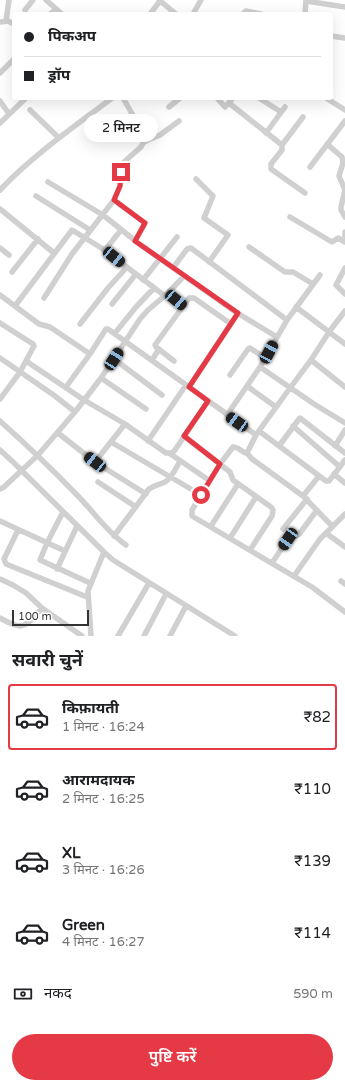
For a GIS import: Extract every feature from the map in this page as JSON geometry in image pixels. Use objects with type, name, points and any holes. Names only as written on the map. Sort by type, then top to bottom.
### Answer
[{"type":"street","points":[[3,22],[9,0]]},
{"type":"street","points":[[25,10],[33,0]]},
{"type":"street","points":[[46,0],[60,12]]},
{"type":"street","points":[[194,12],[201,0]]},
{"type":"street","points":[[305,12],[306,0],[345,7]]},
{"type":"street","points":[[151,12],[159,1],[173,12]]},
{"type":"street","points":[[52,12],[56,9]]},
{"type":"street","points":[[245,12],[248,10],[254,12]]},
{"type":"street","points":[[333,36],[345,38]]},
{"type":"street","points":[[0,73],[12,61]]},
{"type":"street","points":[[0,122],[24,100]]},
{"type":"street","points":[[0,190],[27,164],[109,100]]},
{"type":"street","points":[[44,298],[65,264],[114,200],[120,186],[122,166],[128,158],[141,147],[143,143],[144,138],[142,131],[124,100]]},
{"type":"street","points":[[169,107],[178,100]]},
{"type":"street","points":[[218,100],[223,107],[226,107],[231,100]]},
{"type":"street","points":[[262,100],[281,112]]},
{"type":"street","points":[[329,100],[345,110]]},
{"type":"street","points":[[0,101],[8,114]]},
{"type":"street","points":[[229,103],[282,145]]},
{"type":"street","points":[[266,133],[285,107]]},
{"type":"street","points":[[30,110],[59,138]]},
{"type":"street","points":[[303,118],[282,145],[282,150],[271,164],[271,169],[305,193]]},
{"type":"street","points":[[143,143],[160,135],[179,121]]},
{"type":"street","points":[[310,167],[345,121]]},
{"type":"street","points":[[327,144],[342,157],[339,176],[345,190],[341,207],[345,217]]},
{"type":"street","points":[[196,179],[213,196],[204,218],[228,235],[209,262]]},
{"type":"street","points":[[48,182],[103,216],[184,276],[238,313],[277,337]]},
{"type":"street","points":[[36,196],[90,230]]},
{"type":"street","points":[[114,200],[145,223],[135,241]]},
{"type":"street","points":[[0,209],[54,253]]},
{"type":"street","points":[[290,217],[332,242],[338,238],[345,241],[345,232]]},
{"type":"street","points":[[15,306],[72,230],[105,250],[154,288],[167,294],[183,306]]},
{"type":"street","points":[[105,250],[121,230]]},
{"type":"street","points":[[143,280],[177,237]]},
{"type":"street","points":[[12,272],[38,239]]},
{"type":"street","points":[[249,247],[285,272],[293,272],[313,284]]},
{"type":"street","points":[[0,248],[9,255]]},
{"type":"street","points":[[173,268],[188,248],[196,252],[287,320]]},
{"type":"street","points":[[80,324],[126,267]]},
{"type":"street","points":[[345,268],[336,285],[345,294]]},
{"type":"street","points":[[112,304],[136,274]]},
{"type":"street","points":[[227,415],[266,358],[287,320],[320,275]]},
{"type":"street","points":[[0,489],[25,467],[58,433],[101,378],[144,314],[167,294],[184,276]]},
{"type":"street","points":[[115,333],[154,288]]},
{"type":"street","points":[[0,294],[39,324],[50,327],[90,354]]},
{"type":"street","points":[[174,361],[156,347],[156,343],[189,298],[194,298],[231,324]]},
{"type":"street","points":[[296,307],[345,344]]},
{"type":"street","points":[[248,453],[248,450],[258,433],[345,311]]},
{"type":"street","points":[[148,441],[238,313]]},
{"type":"street","points":[[0,323],[33,344],[33,348],[20,372],[0,399]]},
{"type":"street","points":[[66,387],[106,329],[109,329],[227,415],[278,446],[327,481],[345,460]]},
{"type":"street","points":[[230,375],[250,348],[266,358]]},
{"type":"street","points":[[152,360],[159,349]]},
{"type":"street","points":[[0,358],[55,396],[75,412]]},
{"type":"street","points":[[114,359],[162,395]]},
{"type":"street","points":[[311,360],[345,387]]},
{"type":"street","points":[[26,361],[210,481]]},
{"type":"street","points":[[260,367],[345,424]]},
{"type":"street","points":[[101,378],[146,409]]},
{"type":"street","points":[[247,386],[276,407]]},
{"type":"street","points":[[169,454],[174,450],[208,401]]},
{"type":"street","points":[[278,446],[299,419],[302,419],[345,453]]},
{"type":"street","points":[[0,421],[38,454],[78,495],[114,536],[126,545]]},
{"type":"street","points":[[95,462],[124,424]]},
{"type":"street","points":[[293,426],[340,467]]},
{"type":"street","points":[[336,446],[344,432]]},
{"type":"street","points":[[58,433],[95,462],[146,494]]},
{"type":"street","points":[[184,436],[230,472],[233,480],[271,507],[273,513],[250,550]]},
{"type":"street","points":[[110,442],[201,495]]},
{"type":"street","points":[[332,526],[305,497],[252,459],[248,453],[242,452],[236,447],[233,447],[220,464],[192,510],[192,516],[312,587],[345,612]]},
{"type":"street","points":[[0,450],[25,467],[63,512],[104,552],[128,570],[235,636]]},
{"type":"street","points":[[114,536],[146,494],[154,485],[166,481],[180,461]]},
{"type":"street","points":[[334,474],[345,483]]},
{"type":"street","points":[[282,529],[319,476]]},
{"type":"street","points":[[98,482],[136,507]]},
{"type":"street","points":[[210,526],[238,484]]},
{"type":"street","points":[[230,538],[256,497]]},
{"type":"street","points":[[272,563],[288,539],[290,537],[298,536],[317,510]]},
{"type":"street","points":[[63,512],[40,560],[57,569],[90,582]]},
{"type":"street","points":[[294,576],[326,533],[345,514]]},
{"type":"street","points":[[0,521],[65,550]]},
{"type":"street","points":[[57,569],[77,526]]},
{"type":"street","points":[[18,530],[4,559],[6,564],[87,597]]},
{"type":"street","points":[[326,533],[345,547]]},
{"type":"street","points":[[91,636],[87,597],[90,582],[104,552]]},
{"type":"street","points":[[0,579],[26,593],[42,608],[82,636]]},
{"type":"street","points":[[118,636],[149,583]]},
{"type":"street","points":[[144,636],[166,594]]},
{"type":"street","points":[[170,636],[186,606]]},
{"type":"street","points":[[0,619],[22,627],[26,625],[42,608]]},
{"type":"route","points":[[121,172],[120,186],[114,200],[145,223],[135,241],[238,313],[189,387],[208,401],[184,436],[220,464],[201,495]]}]
